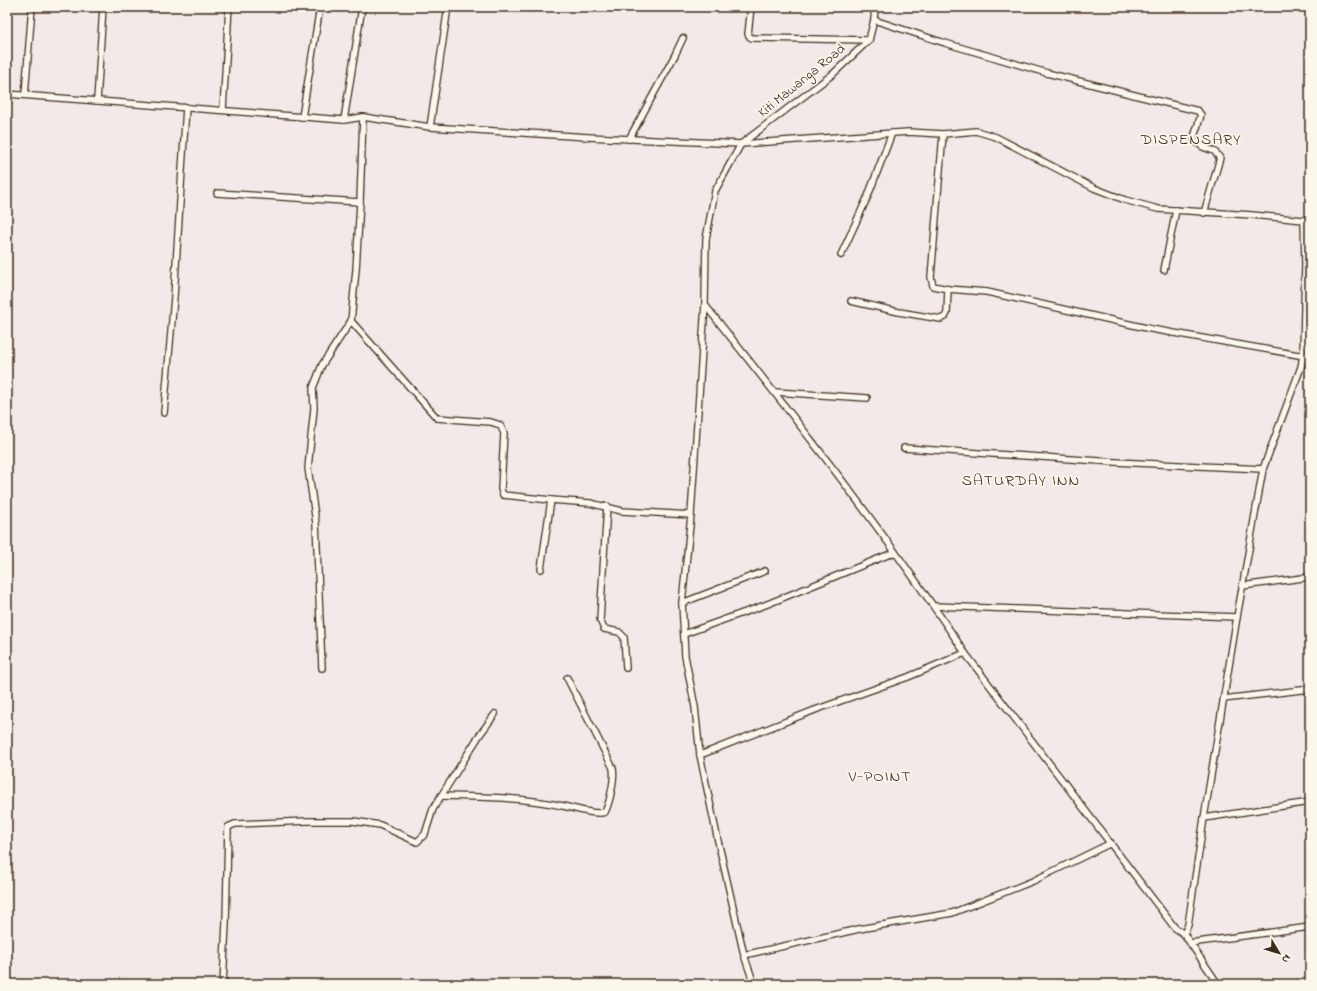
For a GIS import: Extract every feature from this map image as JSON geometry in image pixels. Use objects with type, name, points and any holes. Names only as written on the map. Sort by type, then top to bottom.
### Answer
[{"type":"street","points":[[7,19],[8,7]]},
{"type":"street","points":[[25,95],[32,7]]},
{"type":"street","points":[[97,101],[103,7]]},
{"type":"street","points":[[223,110],[229,7]]},
{"type":"street","points":[[302,116],[320,7]]},
{"type":"street","points":[[344,120],[362,7]]},
{"type":"street","points":[[430,127],[448,7]]},
{"type":"street","points":[[751,7],[748,34],[752,38],[869,40],[874,20],[875,7]]},
{"type":"street","points":[[874,20],[952,46],[1046,73],[1198,112],[1201,115],[1194,137],[1195,141],[1203,147],[1214,151],[1220,158],[1204,213]]},
{"type":"street","points":[[629,139],[683,38]]},
{"type":"street","name":"Kiti Mawanga Road","points":[[741,144],[833,74],[869,40]]},
{"type":"street","points":[[7,94],[344,120],[363,117],[430,127],[741,144],[908,132],[943,134],[976,131],[996,137],[1094,188],[1111,195],[1158,209],[1252,215],[1307,221],[1304,356],[1263,469],[1223,699],[1188,925],[1184,934]]},
{"type":"street","points":[[164,413],[174,297],[186,107]]},
{"type":"street","points":[[322,668],[316,523],[308,468],[314,408],[314,388],[322,365],[351,321],[360,202],[363,117]]},
{"type":"street","points":[[841,255],[868,196],[892,133]]},
{"type":"street","points":[[943,134],[931,277],[934,286],[948,290],[988,292],[1151,329],[1310,357]]},
{"type":"street","points":[[741,144],[715,191],[706,239],[705,304],[691,515],[682,603],[685,656],[695,707],[700,755],[744,955],[754,984]]},
{"type":"street","points":[[217,193],[360,202]]},
{"type":"street","points":[[1164,270],[1176,210]]},
{"type":"street","points":[[851,301],[899,312],[941,318],[945,317],[947,313],[948,290]]},
{"type":"street","points":[[705,304],[775,392],[895,552],[934,606],[965,653],[1175,928],[1184,934],[1218,984]]},
{"type":"street","points":[[351,321],[437,418],[491,422],[500,425],[504,433],[500,489],[502,495],[577,501],[622,510],[691,515]]},
{"type":"street","points":[[775,392],[867,398]]},
{"type":"street","points":[[904,448],[1115,462],[1263,469]]},
{"type":"street","points":[[541,569],[551,500]]},
{"type":"street","points":[[607,506],[600,620],[604,629],[619,632],[624,638],[626,668]]},
{"type":"street","points":[[684,634],[765,605],[895,552]]},
{"type":"street","points":[[682,603],[765,571]]},
{"type":"street","points":[[1242,586],[1310,577]]},
{"type":"street","points":[[934,606],[1237,617]]},
{"type":"street","points":[[700,755],[815,710],[908,677],[965,653]]},
{"type":"street","points":[[441,796],[500,798],[557,805],[597,813],[605,812],[609,801],[614,774],[613,768],[567,678]]},
{"type":"street","points":[[1223,699],[1310,689]]},
{"type":"street","points":[[223,984],[228,827],[235,824],[353,821],[380,825],[417,842],[425,834],[433,809],[479,736],[495,714]]},
{"type":"street","points":[[1204,818],[1310,802]]},
{"type":"street","points":[[744,955],[859,929],[952,913],[1033,880],[1111,843]]},
{"type":"street","points":[[1190,943],[1268,934],[1310,927]]},
{"type":"district","name":"DISPENSARY","points":[[1191,140]]},
{"type":"district","name":"SATURDAY INN","points":[[1021,481]]},
{"type":"district","name":"V-POINT","points":[[880,777]]}]
